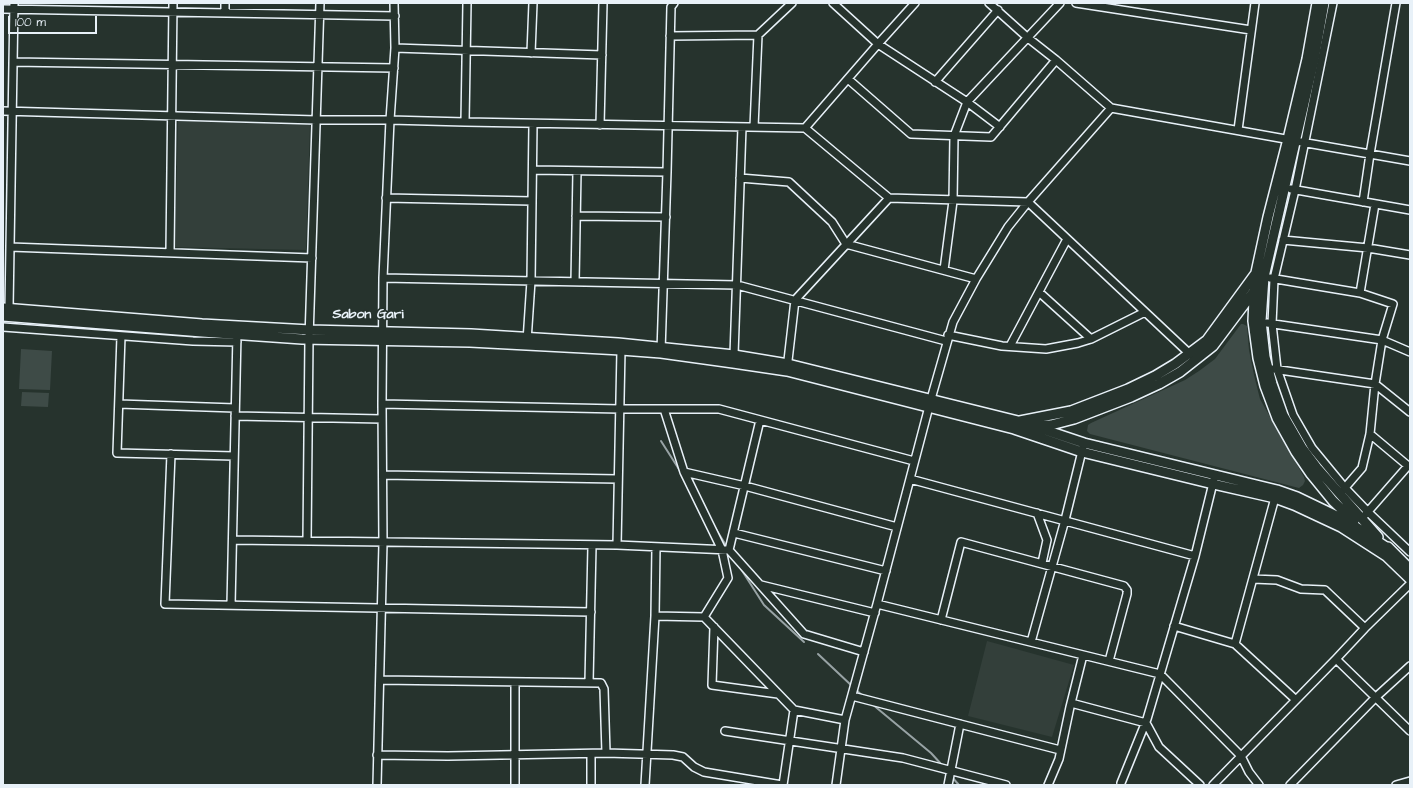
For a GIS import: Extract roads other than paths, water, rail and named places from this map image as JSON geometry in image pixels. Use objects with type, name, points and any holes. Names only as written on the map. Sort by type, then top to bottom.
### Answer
[{"type":"main road","points":[[1296,141],[1307,59],[1317,3]]},
{"type":"main road","points":[[930,403],[1001,426],[1066,417],[1131,397],[1159,384],[1193,357],[1213,346],[1255,290],[1281,187],[1296,141],[1314,60],[1324,3]]},
{"type":"main road","points":[[1257,321],[1260,274]]},
{"type":"main road","points":[[1193,357],[1260,274]]},
{"type":"main road","points":[[1255,290],[1257,321],[1265,357],[1272,384],[1283,415],[1298,441],[1317,468],[1342,491],[1364,516],[1389,554],[1410,579]]},
{"type":"main road","points":[[6,312],[202,328],[310,334],[470,338],[598,345],[734,355],[1016,425],[1083,447],[1214,480],[1276,494],[1297,497],[1348,521],[1410,569]]},
{"type":"main road","points":[[202,328],[237,338],[310,334]]},
{"type":"main road","points":[[598,345],[622,350],[661,350],[733,363],[787,367]]},
{"type":"main road","points":[[1269,369],[1265,386],[1277,418],[1296,452],[1311,474],[1333,501],[1362,531]]},
{"type":"main road","points":[[1016,425],[1051,425],[1066,417]]},
{"type":"main road","points":[[1066,417],[1073,440]]},
{"type":"main road","points":[[1033,426],[1073,440],[1083,447]]},
{"type":"main road","points":[[1276,494],[1294,505],[1341,527],[1389,554]]},
{"type":"street","points":[[170,252],[173,3]]},
{"type":"street","points":[[225,3],[225,13]]},
{"type":"street","points":[[307,541],[310,334],[320,3]]},
{"type":"street","points":[[377,785],[383,543],[383,278],[390,120],[395,48],[394,3]]},
{"type":"street","points":[[465,122],[467,3]]},
{"type":"street","points":[[531,53],[533,3]]},
{"type":"street","points":[[600,125],[602,3]]},
{"type":"street","points":[[661,350],[671,7],[674,3]]},
{"type":"street","points":[[670,36],[758,35],[792,3]]},
{"type":"street","points":[[833,3],[878,44],[967,102],[1000,127]]},
{"type":"street","points":[[805,128],[915,3]]},
{"type":"street","points":[[989,3],[1028,38],[1112,108],[1410,161]]},
{"type":"street","points":[[944,270],[953,201],[954,136],[967,102],[1060,3]]},
{"type":"street","points":[[1076,3],[1251,30]]},
{"type":"street","points":[[1238,130],[1255,3]]},
{"type":"street","points":[[1333,3],[1296,141],[1295,190],[1274,279],[1269,369],[1375,384],[1410,412]]},
{"type":"street","points":[[1363,202],[1396,3]]},
{"type":"street","points":[[6,312],[10,246],[14,6]]},
{"type":"street","points":[[3,9],[14,6],[173,12],[395,16]]},
{"type":"street","points":[[935,82],[998,10]]},
{"type":"street","points":[[754,127],[758,35]]},
{"type":"street","points":[[395,48],[602,55]]},
{"type":"street","points":[[848,78],[911,134],[991,137],[1056,60]]},
{"type":"street","points":[[13,62],[394,68]]},
{"type":"street","points":[[836,785],[845,720],[875,613],[947,338],[953,322],[976,278],[1008,227],[1028,202],[1112,108]]},
{"type":"street","points":[[3,111],[316,120],[390,120],[533,124],[805,128],[888,198],[1028,202],[1193,357]]},
{"type":"street","points":[[527,341],[531,281],[533,124]]},
{"type":"street","points":[[734,355],[742,127]]},
{"type":"street","points":[[533,170],[667,172]]},
{"type":"street","points":[[575,282],[577,171]]},
{"type":"street","points":[[740,178],[789,182],[832,222],[846,244],[976,278]]},
{"type":"street","points":[[1281,187],[1410,210]]},
{"type":"street","points":[[386,198],[532,201]]},
{"type":"street","points":[[787,367],[795,300],[888,198]]},
{"type":"street","points":[[1360,293],[1375,204]]},
{"type":"street","points":[[576,216],[666,217]]},
{"type":"street","points":[[1010,346],[1068,239]]},
{"type":"street","points":[[1283,240],[1368,248],[1410,255]]},
{"type":"street","points":[[10,246],[312,258]]},
{"type":"street","points":[[1260,274],[1274,279],[1360,293],[1393,304],[1382,340],[1375,384],[1370,434],[1362,468],[1342,491]]},
{"type":"street","points":[[383,278],[737,285],[947,338],[1002,346],[1046,348],[1078,343],[1091,339],[1145,312]]},
{"type":"street","points":[[1039,292],[1091,339]]},
{"type":"street","points":[[1257,321],[1382,340],[1410,352]]},
{"type":"street","points":[[3,328],[193,341],[237,338],[231,605]]},
{"type":"street","points":[[121,336],[117,453],[234,456]]},
{"type":"street","points":[[617,545],[622,350]]},
{"type":"street","points":[[119,404],[235,408]]},
{"type":"street","points":[[382,404],[620,410],[719,409],[914,461]]},
{"type":"street","points":[[664,409],[684,472],[725,550],[761,585],[804,634],[864,652]]},
{"type":"street","points":[[235,416],[382,419]]},
{"type":"street","points":[[704,616],[728,578],[725,550],[734,533],[760,420]]},
{"type":"street","points":[[1370,434],[1407,466],[1407,468],[1364,516],[1410,552]]},
{"type":"street","points":[[1031,642],[1059,543],[1083,447]]},
{"type":"street","points":[[171,454],[165,604],[590,612]]},
{"type":"street","points":[[684,472],[745,486],[897,527]]},
{"type":"street","points":[[383,475],[618,479]]},
{"type":"street","points":[[910,479],[1195,556]]},
{"type":"street","points":[[1121,783],[1146,723],[1195,556],[1214,480]]},
{"type":"street","points":[[1235,644],[1276,494]]},
{"type":"street","points":[[1037,513],[1048,540],[1042,563]]},
{"type":"street","points":[[734,533],[886,571]]},
{"type":"street","points":[[233,540],[592,546],[617,545],[725,550]]},
{"type":"street","points":[[1048,540],[1059,543]]},
{"type":"street","points":[[941,620],[962,542],[1124,586],[1127,590],[1109,661]]},
{"type":"street","points":[[589,682],[592,546]]},
{"type":"street","points":[[645,785],[655,616],[656,547]]},
{"type":"street","points":[[1253,579],[1277,580],[1301,589],[1325,590],[1365,628]]},
{"type":"street","points":[[1212,785],[1410,584]]},
{"type":"street","points":[[761,585],[875,613]]},
{"type":"street","points":[[877,604],[1160,674],[1241,756],[1249,772],[1259,785]]},
{"type":"street","points":[[655,616],[704,616],[794,710],[845,720]]},
{"type":"street","points":[[1174,626],[1235,644],[1296,700]]},
{"type":"street","points":[[714,627],[712,685],[778,694]]},
{"type":"street","points":[[1048,785],[1059,759],[1083,655]]},
{"type":"street","points":[[1336,659],[1410,731]]},
{"type":"street","points":[[1290,785],[1376,697],[1410,666]]},
{"type":"street","points":[[380,680],[601,683],[604,689],[606,753]]},
{"type":"street","points":[[515,682],[515,785]]},
{"type":"street","points":[[852,696],[1060,750]]},
{"type":"street","points":[[1071,703],[1146,723],[1159,747],[1200,785]]},
{"type":"street","points":[[377,755],[448,756],[606,753],[673,755],[683,757],[694,767],[704,772],[782,785],[794,710]]},
{"type":"street","points":[[948,785],[960,724]]},
{"type":"street","points":[[725,732],[903,758],[1006,785]]},
{"type":"street","points":[[591,754],[591,785]]},
{"type":"street","points":[[1396,785],[1410,781]]},
{"type":"waterway","points":[[661,441],[682,474]]},
{"type":"waterway","points":[[714,526],[727,547]]},
{"type":"waterway","points":[[739,566],[764,605],[804,642]]},
{"type":"waterway","points":[[818,654],[852,686]]},
{"type":"waterway","points":[[855,689],[864,697]]},
{"type":"waterway","points":[[872,704],[931,753],[942,765]]},
{"type":"waterway","points":[[951,776],[959,785]]},
{"type":"district","name":"Sabon Gari","points":[[368,315]]}]
